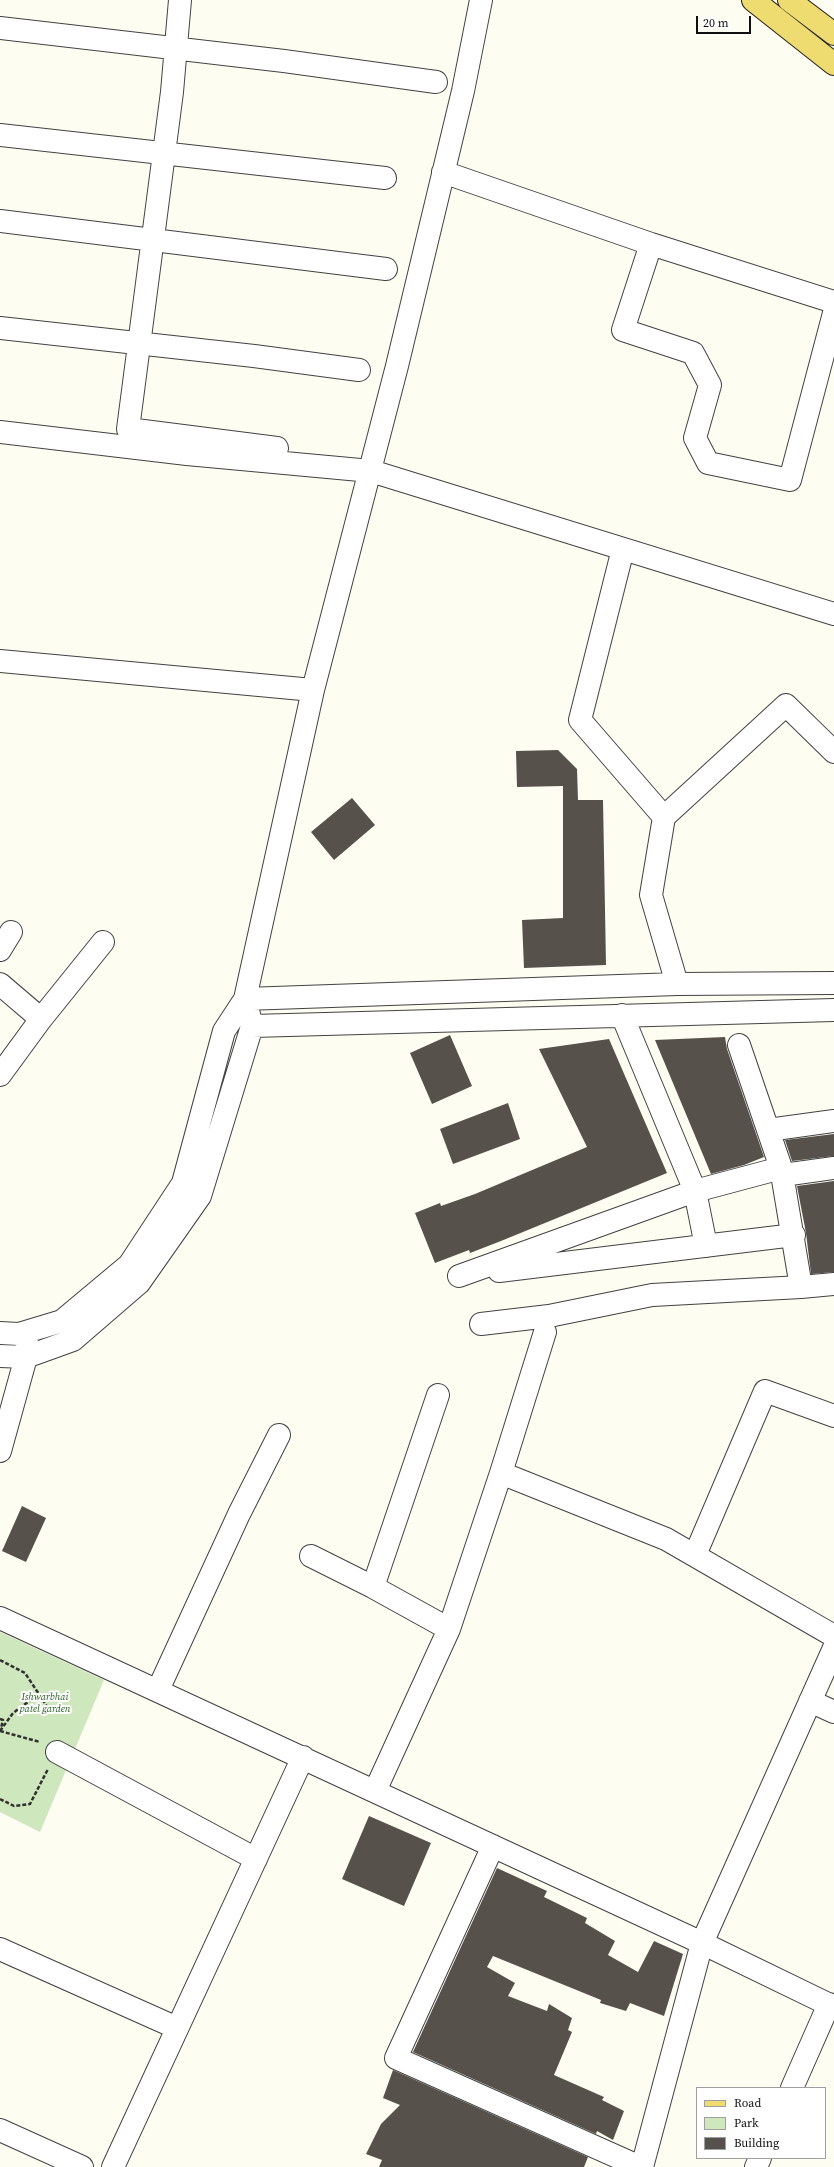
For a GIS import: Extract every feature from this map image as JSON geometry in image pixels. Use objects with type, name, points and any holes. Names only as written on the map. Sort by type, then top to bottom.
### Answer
[{"type":"main road","points":[[753,0],[834,64]]},
{"type":"main road","points":[[789,0],[834,34]]},
{"type":"street","points":[[180,0],[177,50],[165,153],[138,343],[128,429],[329,454]]},
{"type":"street","points":[[0,1333],[19,1334],[62,1321],[129,1264],[183,1182],[224,1031],[245,999],[313,690],[371,471],[463,91],[481,0]]},
{"type":"street","points":[[0,28],[436,82]]},
{"type":"street","points":[[0,135],[385,178]]},
{"type":"street","points":[[443,172],[651,244],[834,302]]},
{"type":"street","points":[[0,221],[386,269]]},
{"type":"street","points":[[651,244],[623,330],[693,353],[710,385],[695,438],[708,463],[790,480],[834,314]]},
{"type":"street","points":[[0,328],[359,370]]},
{"type":"street","points":[[0,432],[187,454],[371,471],[834,614]]},
{"type":"street","points":[[623,549],[580,720],[664,817]]},
{"type":"street","points":[[0,661],[313,690]]},
{"type":"street","points":[[677,984],[651,895],[664,817],[786,705],[834,752]]},
{"type":"street","points":[[0,1075],[41,1019],[103,942]]},
{"type":"street","points":[[245,999],[677,984],[834,983]]},
{"type":"street","points":[[0,984],[41,1019]]},
{"type":"street","points":[[0,1356],[26,1356],[73,1340],[139,1283],[196,1202],[200,1196],[252,1026],[245,999]]},
{"type":"street","points":[[252,1026],[834,1010]]},
{"type":"street","points":[[622,1015],[695,1191],[706,1246]]},
{"type":"street","points":[[739,1045],[782,1171],[794,1235],[801,1287]]},
{"type":"street","points":[[768,1130],[834,1121]]},
{"type":"street","points":[[794,1235],[459,1276],[695,1191],[782,1171],[834,1168]]},
{"type":"street","points":[[480,1324],[549,1316],[652,1295],[834,1284]]},
{"type":"street","points":[[0,1450],[26,1356],[28,1331]]},
{"type":"street","points":[[375,1791],[449,1629],[501,1473],[545,1332]]},
{"type":"street","points":[[695,1555],[765,1391],[834,1416]]},
{"type":"street","points":[[373,1587],[438,1395]]},
{"type":"street","points":[[158,1690],[239,1514],[278,1435]]},
{"type":"street","points":[[501,1473],[666,1539],[834,1636]]},
{"type":"street","points":[[311,1556],[373,1587],[449,1629]]},
{"type":"street","points":[[0,1618],[702,1943],[832,2005],[792,2087]]},
{"type":"street","points":[[493,1846],[396,2058],[641,2167],[702,1943],[834,1648]]},
{"type":"street","points":[[810,1701],[834,1712]]},
{"type":"street","points":[[57,1752],[256,1859]]},
{"type":"street","points":[[113,2167],[303,1758]]},
{"type":"street","points":[[0,1949],[177,2028]]},
{"type":"street","points":[[0,2130],[82,2167]]},
{"type":"path","points":[[0,1660],[25,1673],[52,1714]]},
{"type":"path","points":[[0,1731],[13,1712],[39,1694]]},
{"type":"path","points":[[0,1719],[3,1720],[0,1731]]},
{"type":"path","points":[[0,1731],[49,1744],[57,1752],[30,1804],[14,1806],[0,1799]]},
{"type":"green space","name":"Ishwarbhai patel garden","points":[[0,1632],[104,1680],[40,1832],[0,1812]]},
{"type":"building","points":[[558,750],[577,769],[578,800],[603,800],[606,965],[524,968],[522,920],[563,918],[563,786],[517,787],[516,751]]},
{"type":"building","points":[[352,798],[375,825],[334,860],[311,832]]},
{"type":"building","points":[[450,1035],[472,1086],[432,1104],[410,1053]]},
{"type":"building","points":[[725,1037],[727,1049],[764,1157],[744,1165],[711,1174],[655,1040]]},
{"type":"building","points":[[609,1039],[667,1173],[501,1241],[470,1253],[469,1250],[435,1263],[415,1213],[440,1203],[441,1206],[475,1194],[587,1147],[539,1049]]},
{"type":"building","points":[[508,1103],[520,1139],[453,1164],[440,1129]]},
{"type":"building","points":[[834,1134],[834,1156],[792,1161],[785,1140]]},
{"type":"building","points":[[834,1181],[834,1272],[811,1274],[806,1233],[797,1186]]},
{"type":"building","points":[[22,1506],[46,1518],[26,1562],[2,1551]]},
{"type":"building","points":[[369,1816],[431,1843],[404,1906],[342,1879]]},
{"type":"building","points":[[497,1868],[547,1891],[544,1897],[587,1918],[585,1923],[615,1941],[608,1955],[638,1972],[654,1941],[683,1954],[664,2016],[630,2003],[626,2011],[600,2003],[601,2000],[493,1956],[487,1967],[515,1983],[508,1996],[547,2011],[549,2004],[572,2018],[568,2030],[572,2032],[554,2075],[604,2097],[602,2100],[624,2111],[613,2140],[597,2131],[596,2134],[413,2052]]},
{"type":"building","points":[[393,2070],[588,2157],[584,2167],[379,2167],[382,2160],[366,2154],[381,2124],[400,2105],[383,2098]]}]
